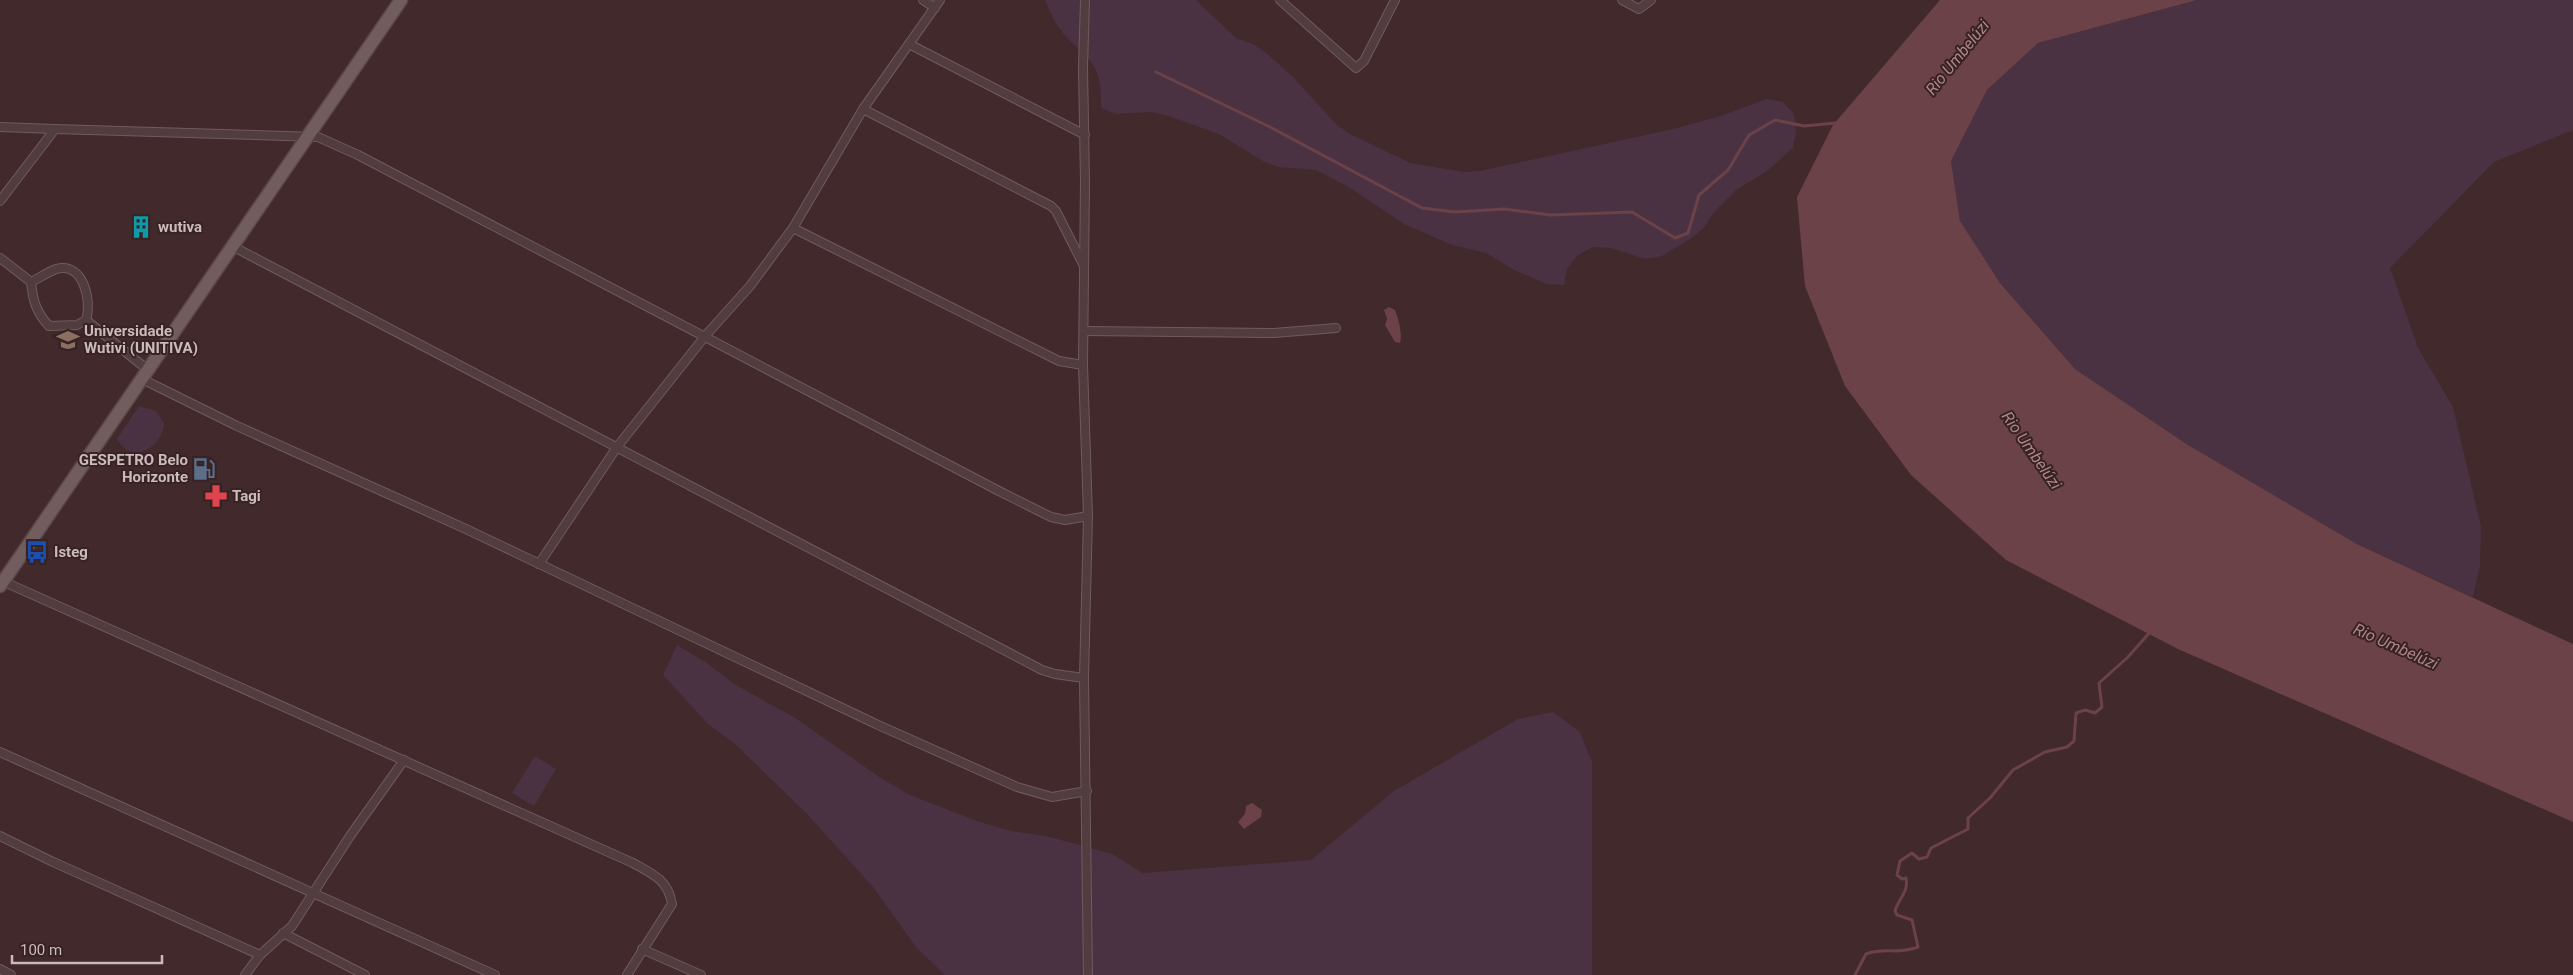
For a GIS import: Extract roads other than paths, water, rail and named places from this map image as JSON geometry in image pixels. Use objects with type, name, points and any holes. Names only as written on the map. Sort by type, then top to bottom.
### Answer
[{"type":"main road","points":[[1,582],[401,0]]},
{"type":"street","points":[[923,0],[934,8]]},
{"type":"street","points":[[539,564],[617,447],[706,335],[750,286],[793,228],[863,109],[940,0]]},
{"type":"street","points":[[1085,0],[1083,365],[1088,516],[1084,678],[1088,975]]},
{"type":"street","points":[[1280,0],[1356,68],[1364,61],[1395,0]]},
{"type":"street","points":[[1622,0],[1639,9],[1651,0]]},
{"type":"street","points":[[909,44],[1084,135]]},
{"type":"street","points":[[863,109],[1051,206],[1056,211],[1085,268]]},
{"type":"street","points":[[0,128],[308,136],[329,141],[706,335],[891,436],[1051,516],[1065,520],[1088,516]]},
{"type":"street","points":[[0,201],[55,129]]},
{"type":"street","points":[[793,228],[1059,361],[1083,365]]},
{"type":"street","points":[[232,246],[1042,670],[1084,678]]},
{"type":"street","points":[[0,258],[31,282],[33,302],[40,316],[49,326],[77,325],[86,320],[89,310],[89,298],[83,282],[70,270],[57,268],[31,282]]},
{"type":"street","points":[[86,320],[145,374],[237,426],[361,480],[876,724],[1017,787],[1052,797],[1087,792]]},
{"type":"street","points":[[1084,331],[1274,333],[1336,328]]},
{"type":"street","points":[[1,582],[404,760],[657,876],[663,881],[670,894],[672,904],[642,948],[627,975]]},
{"type":"street","points":[[0,752],[496,975]]},
{"type":"street","points":[[245,975],[260,955],[292,926],[311,893],[404,760]]},
{"type":"street","points":[[0,836],[51,861],[260,955]]},
{"type":"street","points":[[283,933],[365,975]]},
{"type":"street","points":[[642,948],[701,975]]},
{"type":"street","points":[[0,969],[11,975]]},
{"type":"water","name":"Rio Umbelúzi","points":[[1940,0],[2197,0],[2038,43],[1987,90],[1951,161],[1960,221],[2000,283],[2075,369],[2188,445],[2357,544],[2573,644],[2573,822],[2178,649],[2006,560],[1911,475],[1845,386],[1805,286],[1797,197],[1833,125]]},
{"type":"water","points":[[1389,307],[1395,310],[1401,331],[1400,343],[1395,342],[1385,325],[1387,319],[1384,310]]},
{"type":"water","points":[[1252,803],[1262,810],[1261,817],[1244,829],[1238,822],[1245,814],[1246,806]]},
{"type":"waterway","points":[[1156,72],[1270,127],[1422,208],[1455,212],[1504,209],[1550,215],[1632,212],[1675,238],[1688,233],[1699,195],[1728,170],[1749,135],[1775,120],[1804,126],[1836,123]]},
{"type":"waterway","points":[[1855,975],[1866,954],[1918,947],[1912,920],[1897,915],[1895,911],[1907,883],[1906,878],[1902,879],[1897,875],[1900,861],[1912,853],[1919,859],[1927,857],[1931,848],[1968,829],[1968,818],[1990,798],[2013,770],[2045,752],[2067,747],[2074,741],[2076,713],[2085,710],[2095,713],[2102,707],[2099,683],[2128,657],[2151,631]]},
{"type":"place","name":"wutiva","points":[[141,227]]},
{"type":"place","name":"Universidade Wutivi (UNITIVA)","points":[[68,340]]},
{"type":"place","name":"GESPETRO Belo Horizonte","points":[[204,469]]},
{"type":"place","name":"Tagi","points":[[216,496]]},
{"type":"place","name":"Isteg","points":[[37,552]]}]
